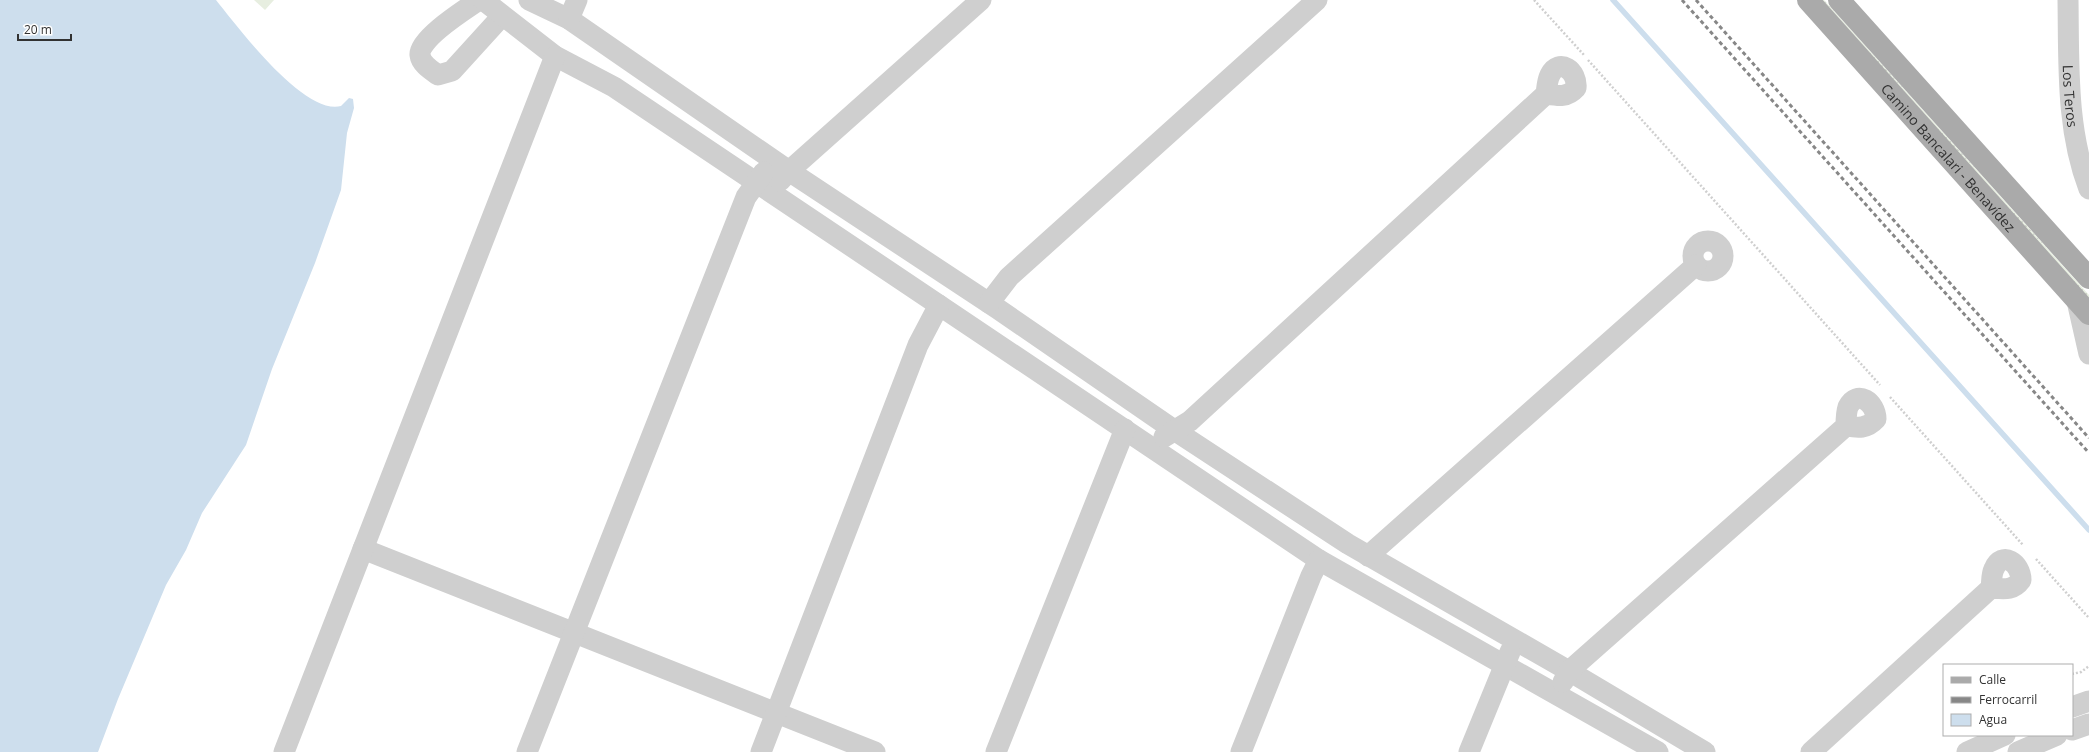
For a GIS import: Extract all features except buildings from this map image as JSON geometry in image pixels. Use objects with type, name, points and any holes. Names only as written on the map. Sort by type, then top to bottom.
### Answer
[{"type":"main road","name":"Camino Bancalari - Benavídez","points":[[1808,0],[2083,307]]},
{"type":"main road","name":"Camino Bancalari - Benavídez","points":[[1839,0],[2089,278]]},
{"type":"street","points":[[479,0],[427,39],[420,50],[420,56],[425,66],[438,76],[452,71],[502,16]]},
{"type":"street","points":[[483,0],[556,56],[614,87],[1326,564],[1504,665],[1557,693],[1658,752]]},
{"type":"street","points":[[529,0],[561,16],[593,36],[781,166],[967,288],[1174,430],[1348,544],[1569,671],[1704,752]]},
{"type":"street","points":[[561,16],[577,0]]},
{"type":"street","points":[[527,752],[743,204],[763,188],[781,166],[981,0]]},
{"type":"street","points":[[982,334],[989,328],[994,306],[1009,277],[1317,0]]},
{"type":"street","name":"Los Teros","points":[[2068,0],[2070,90],[2074,131],[2080,166],[2089,189]]},
{"type":"street","points":[[534,40],[532,33],[537,19],[544,14],[561,16]]},
{"type":"street","points":[[583,71],[590,68],[596,62],[598,54],[593,36]]},
{"type":"street","points":[[284,752],[556,56]]},
{"type":"street","points":[[1150,446],[1190,421],[1546,94]]},
{"type":"street","points":[[1365,586],[1373,559],[1696,265]]},
{"type":"street","points":[[760,752],[918,345],[945,309],[967,288]]},
{"type":"street","points":[[2083,307],[2089,354]]},
{"type":"street","points":[[1557,693],[1569,671],[1846,426]]},
{"type":"street","points":[[996,752],[1125,429]]},
{"type":"street","points":[[1241,752],[1311,576],[1348,544]]},
{"type":"street","points":[[363,549],[574,634],[875,752]]},
{"type":"street","points":[[1811,752],[1991,588]]},
{"type":"street","points":[[1469,752],[1504,665],[1516,641]]},
{"type":"street","points":[[2073,707],[2089,701]]},
{"type":"street","points":[[2073,730],[2089,724]]},
{"type":"street","points":[[1967,752],[2003,736]]},
{"type":"street","points":[[2018,752],[2050,740]]},
{"type":"path","points":[[1534,0],[1881,386]]},
{"type":"path","points":[[1886,392],[2025,547]]},
{"type":"path","points":[[2036,558],[2089,618]]},
{"type":"path","points":[[2073,674],[2081,672],[2089,666]]},
{"type":"shaded area","points":[[254,0],[274,0],[265,10]]},
{"type":"shaded area","points":[[1815,0],[1824,0],[2089,295],[2089,304]]},
{"type":"water","points":[[0,0],[216,0],[255,48],[291,84],[309,97],[326,105],[341,106],[349,98],[353,99],[354,108],[347,133],[341,190],[315,263],[272,369],[246,445],[202,513],[186,550],[166,585],[118,699],[98,752],[0,752]]},
{"type":"waterway","points":[[1613,0],[2089,530]]},
{"type":"railway","points":[[1682,0],[2089,453]]},
{"type":"railway","points":[[1696,0],[2089,438]]}]
